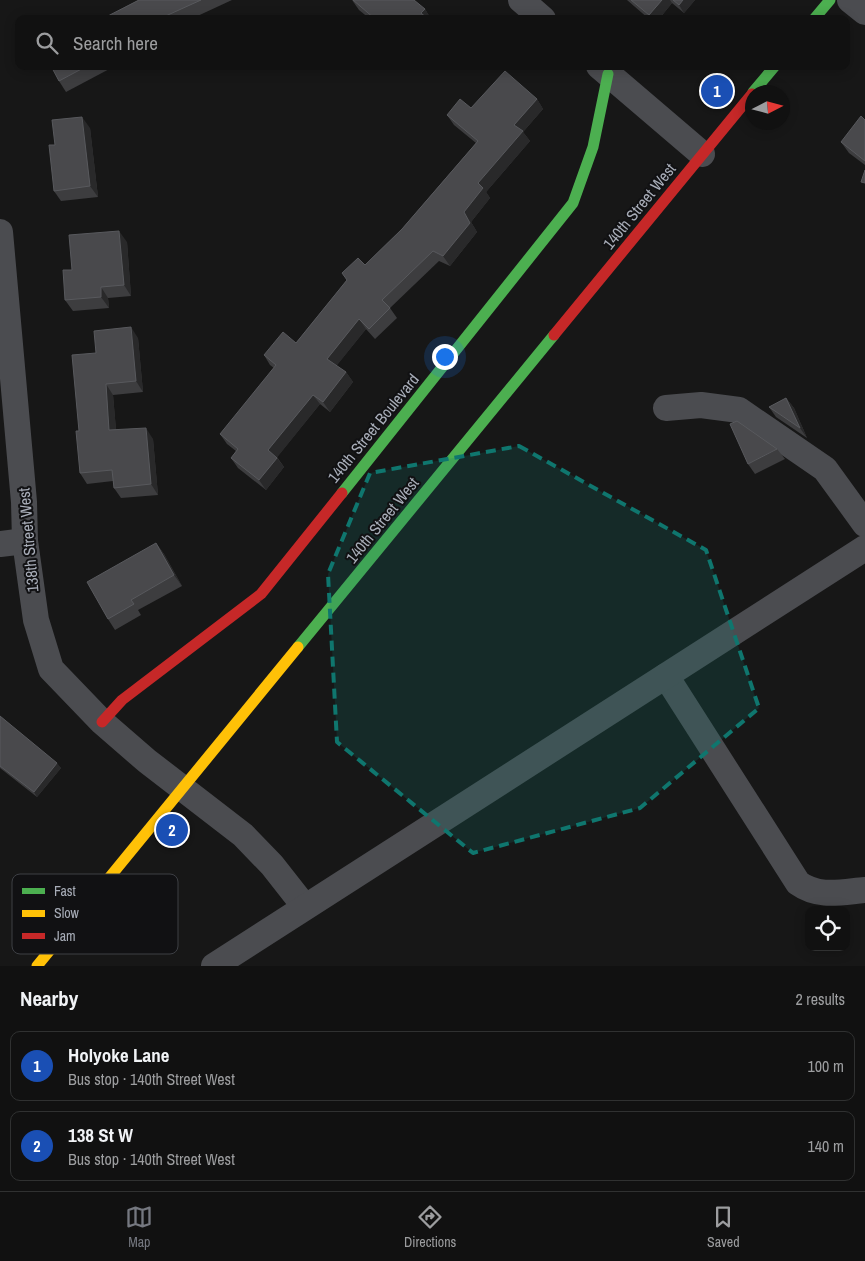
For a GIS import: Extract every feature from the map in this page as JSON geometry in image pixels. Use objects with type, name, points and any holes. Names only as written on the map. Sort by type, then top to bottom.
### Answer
[{"type":"street","points":[[521,0],[538,15]]},
{"type":"street","points":[[817,15],[830,0]]},
{"type":"street","points":[[850,0],[865,12]]},
{"type":"street","points":[[604,70],[702,154]]},
{"type":"street","name":"140th Street Boulevard","points":[[102,722],[122,700],[261,594],[573,203],[593,147],[604,70]]},
{"type":"street","name":"140th Street West","points":[[760,85],[772,70]]},
{"type":"street","name":"140th Street West","points":[[112,874],[745,103]]},
{"type":"street","name":"138th Street West","points":[[0,232],[24,502],[25,541],[36,620],[51,669],[102,722],[182,789],[243,835],[272,865],[305,907]]},
{"type":"street","points":[[666,408],[701,405],[739,410],[825,469],[865,524]]},
{"type":"street","points":[[0,544],[25,541]]},
{"type":"street","points":[[214,966],[865,548]]},
{"type":"street","points":[[666,676],[798,883],[808,890],[819,893],[865,890]]},
{"type":"street","name":"140th Street West","points":[[37,966],[47,954]]},
{"type":"highlighted area","points":[[519,446],[706,550],[759,708],[640,808],[473,853],[337,742],[328,574],[370,473]]},
{"type":"building","points":[[139,0],[201,0],[168,15],[110,15]]},
{"type":"building","points":[[353,0],[414,0],[425,9],[421,13],[423,15],[370,15]]},
{"type":"building","points":[[631,0],[662,0],[649,15]]},
{"type":"building","points":[[673,0],[683,0],[679,5]]},
{"type":"building","points":[[53,70],[80,70],[59,81]]},
{"type":"building","points":[[505,71],[537,99],[514,125],[523,131],[478,183],[483,188],[464,212],[470,223],[443,256],[433,251],[382,300],[390,308],[369,329],[359,319],[327,359],[346,372],[323,402],[313,395],[268,450],[277,458],[259,480],[231,458],[238,449],[220,434],[276,365],[264,355],[283,332],[296,343],[347,280],[342,273],[358,258],[365,265],[402,229],[478,141],[447,115],[460,99],[471,108]]},
{"type":"building","points":[[861,116],[865,120],[865,161],[841,142]]},
{"type":"building","points":[[82,117],[90,186],[54,191],[49,145],[55,145],[52,120]]},
{"type":"building","points":[[865,170],[865,183],[861,182]]},
{"type":"building","points":[[119,231],[124,285],[101,287],[101,297],[65,300],[63,270],[72,270],[69,235]]},
{"type":"building","points":[[131,327],[136,381],[106,384],[109,430],[146,428],[151,484],[114,488],[112,470],[80,473],[76,431],[79,431],[72,355],[96,353],[94,331]]},
{"type":"building","points":[[786,398],[800,428],[769,407]]},
{"type":"building","points":[[737,421],[777,449],[748,464],[730,424]]},
{"type":"building","points":[[156,543],[174,575],[131,600],[134,604],[108,619],[87,582]]},
{"type":"building","points":[[0,716],[57,763],[34,792],[0,766]]},
{"type":"traffic: fast","points":[[817,15],[830,0]]},
{"type":"traffic: fast","points":[[759,85],[772,70]]},
{"type":"traffic: fast","points":[[342,493],[573,203],[593,147],[608,74]]},
{"type":"traffic: fast","points":[[298,647],[554,335]]},
{"type":"traffic: slow","points":[[112,874],[298,647]]},
{"type":"traffic: slow","points":[[37,966],[47,954]]},
{"type":"traffic: jam","points":[[554,335],[745,103]]},
{"type":"traffic: jam","points":[[102,722],[122,700],[261,594],[342,493]]},
{"type":"place","name":"Holyoke Lane","points":[[717,91]]},
{"type":"place","name":"138 St W","points":[[172,830]]}]
